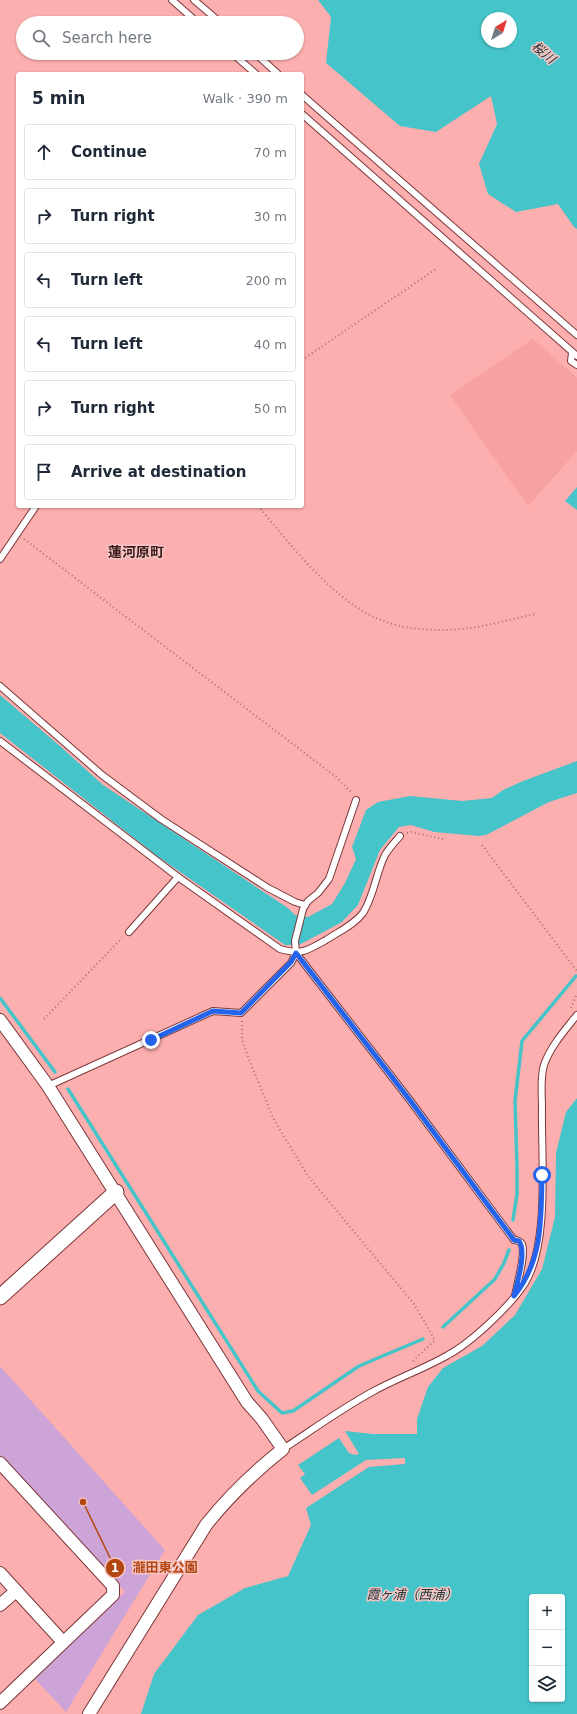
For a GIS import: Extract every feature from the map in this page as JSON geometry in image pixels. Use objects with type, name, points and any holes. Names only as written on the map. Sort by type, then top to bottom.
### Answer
[{"type":"street","points":[[0,1020],[48,1086],[247,1402],[262,1419],[283,1449],[246,1480],[220,1507],[206,1525],[89,1714]]},
{"type":"street","points":[[0,1297],[116,1192]]},
{"type":"street","points":[[0,1463],[113,1586],[113,1595],[0,1703]]},
{"type":"street","points":[[0,1573],[63,1642]]},
{"type":"street","points":[[0,1605],[16,1591]]},
{"type":"lane","points":[[172,0],[190,16]]},
{"type":"lane","points":[[194,0],[213,16]]},
{"type":"lane","points":[[240,60],[254,72]]},
{"type":"lane","points":[[263,60],[276,72]]},
{"type":"lane","points":[[304,97],[577,335]]},
{"type":"lane","points":[[304,116],[551,331],[574,354],[571,361],[577,366]]},
{"type":"lane","points":[[0,559],[35,508]]},
{"type":"lane","points":[[0,686],[102,776],[161,819],[268,888],[295,902],[305,905]]},
{"type":"lane","points":[[0,742],[178,877],[280,949],[296,953],[318,945],[350,925],[363,913],[378,878],[385,856],[400,836]]},
{"type":"lane","points":[[356,800],[328,878],[318,893],[305,905],[301,915],[295,941],[296,953],[409,1099],[514,1240],[519,1241],[522,1245],[521,1267],[514,1296]]},
{"type":"lane","points":[[129,932],[178,877]]},
{"type":"lane","points":[[48,1086],[213,1011],[241,1013],[291,962],[296,953]]},
{"type":"lane","points":[[283,1449],[352,1404],[402,1377],[450,1354],[472,1339],[514,1296],[525,1282],[535,1256],[539,1235],[542,1183],[541,1138],[544,1067],[549,1053],[577,1015]]},
{"type":"path","points":[[304,359],[436,269]]},
{"type":"path","points":[[260,508],[328,585],[347,601],[368,614],[392,624],[418,629],[445,630],[465,628],[536,614]]},
{"type":"path","points":[[17,534],[336,777],[351,792],[356,800]]},
{"type":"path","points":[[400,836],[412,832],[443,839]]},
{"type":"path","points":[[482,845],[577,971]]},
{"type":"path","points":[[44,1019],[129,932]]},
{"type":"path","points":[[241,1013],[242,1039],[274,1120],[308,1176],[414,1304],[435,1340],[412,1362],[402,1377]]},
{"type":"shaded area","points":[[533,339],[577,378],[577,451],[528,506],[450,395]]},
{"type":"shaded area","points":[[0,1366],[165,1550],[66,1712],[34,1678],[125,1592],[0,1454]]},
{"type":"water","name":"桜川","points":[[318,0],[577,0],[577,229],[558,204],[516,212],[488,194],[479,164],[497,124],[491,96],[436,132],[400,126],[326,63],[331,17]]},
{"type":"water","points":[[577,487],[577,510],[565,501]]},
{"type":"water","points":[[0,695],[103,785],[288,908],[295,915],[308,917],[332,904],[345,883],[356,859],[352,847],[366,810],[378,802],[410,796],[462,801],[492,798],[503,790],[523,781],[577,761],[577,793],[549,802],[486,835],[479,836],[434,832],[411,825],[399,827],[380,850],[358,905],[342,922],[299,945],[285,945],[157,856],[0,733]]},
{"type":"water","name":"霞ヶ浦（西浦）","points":[[577,1098],[577,1714],[141,1714],[154,1674],[198,1615],[245,1588],[288,1576],[311,1525],[306,1508],[369,1467],[405,1464],[405,1458],[366,1460],[312,1495],[300,1478],[305,1474],[298,1465],[339,1438],[349,1453],[355,1455],[359,1454],[345,1431],[373,1434],[417,1434],[417,1419],[428,1387],[443,1368],[482,1346],[515,1315],[542,1269],[555,1217],[556,1153],[566,1112]]},
{"type":"waterway","points":[[513,1220],[517,1194],[515,1101],[522,1041],[576,976]]},
{"type":"waterway","points":[[0,998],[55,1072]]},
{"type":"waterway","points":[[68,1089],[258,1391],[282,1413],[293,1411],[359,1366],[423,1339]]},
{"type":"waterway","points":[[443,1327],[495,1279],[509,1250]]},
{"type":"place","name":"瀧田東公園","points":[[83,1502]]},
{"type":"district","name":"蓮河原町","points":[[136,552]]},
{"type":"route","points":[[151,1040],[213,1011],[241,1013],[291,962],[296,953],[409,1099],[514,1240],[519,1241],[522,1245],[521,1267],[514,1296],[525,1282],[535,1256],[541,1215],[542,1175]]}]
